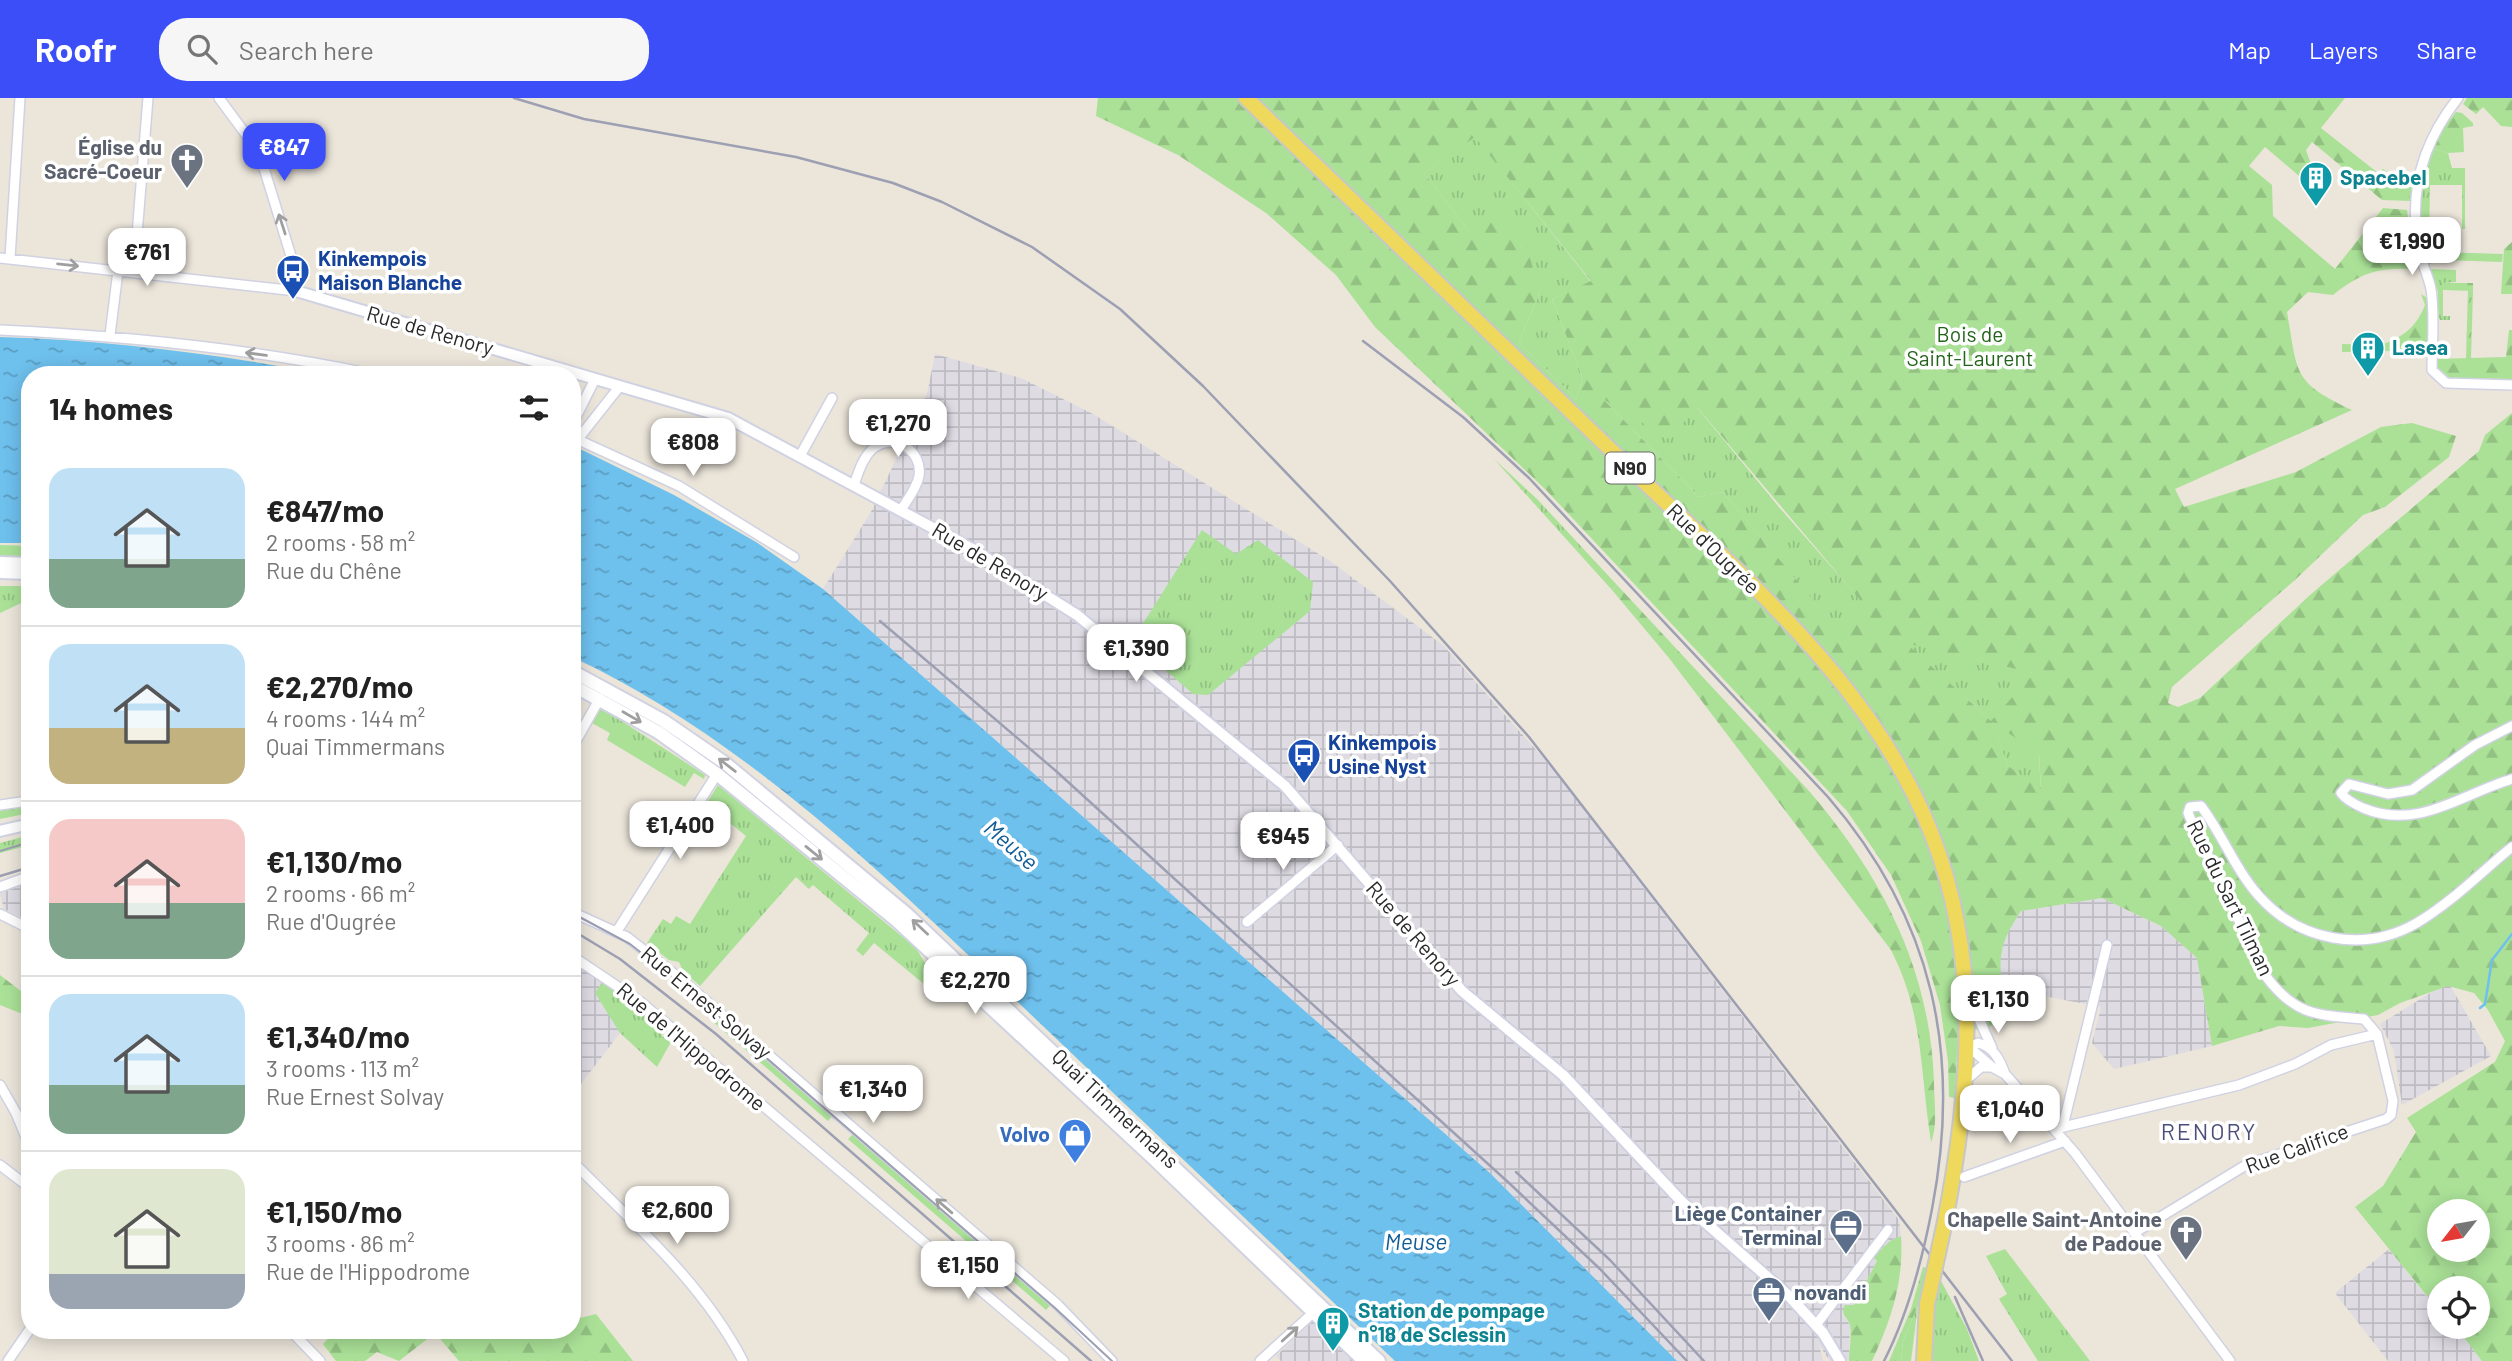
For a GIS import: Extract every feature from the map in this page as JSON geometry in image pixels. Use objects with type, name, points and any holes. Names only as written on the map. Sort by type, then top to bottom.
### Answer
[{"type":"main road","name":"Rue d'Ougrée","points":[[1246,98],[1756,591],[1842,683],[1892,752],[1929,827],[1949,886],[1967,991],[1969,1047]]},
{"type":"main road","points":[[0,563],[21,564]]},
{"type":"main road","points":[[0,572],[21,573]]},
{"type":"main road","name":"Quai Timmermans","points":[[581,676],[664,721],[725,763],[907,914],[1379,1361]]},
{"type":"main road","name":"Quai Timmermans","points":[[581,689],[658,732],[717,774],[896,920],[1364,1361]]},
{"type":"main road","name":"N90","points":[[1924,1361],[1927,1304],[1944,1226],[1969,1047]]},
{"type":"street","points":[[5,258],[20,98]]},
{"type":"street","points":[[134,272],[148,98]]},
{"type":"street","points":[[219,98],[259,152],[284,230],[296,291]]},
{"type":"street","points":[[2458,98],[2437,125],[2424,159],[2414,214],[2419,250],[2431,291],[2432,370],[2446,383],[2512,385]]},
{"type":"street","name":"Rue de Renory","points":[[5,258],[296,291],[551,366]]},
{"type":"street","points":[[110,335],[118,271]]},
{"type":"street","points":[[0,330],[110,335],[329,366]]},
{"type":"street","name":"Rue de Renory","points":[[581,375],[729,418],[988,558],[1086,622],[1285,786],[1472,1001],[1572,1084],[1682,1202],[1789,1296],[1816,1325],[1840,1361]]},
{"type":"street","points":[[581,407],[595,379]]},
{"type":"street","points":[[581,431],[620,386]]},
{"type":"street","points":[[800,456],[832,398]]},
{"type":"street","points":[[581,441],[679,486],[794,557]]},
{"type":"street","points":[[854,485],[869,452],[875,446],[890,442],[905,446],[914,452],[920,470],[919,480],[901,510]]},
{"type":"street","points":[[581,732],[600,698]]},
{"type":"street","points":[[2512,726],[2475,745],[2412,790],[2388,794],[2349,784],[2341,793],[2344,798],[2371,811],[2401,816],[2437,810],[2512,779]]},
{"type":"street","points":[[617,931],[717,774]]},
{"type":"street","points":[[0,805],[21,802]]},
{"type":"street","name":"Rue du Sart Tilman","points":[[2377,1034],[2364,1019],[2332,1018],[2299,1008],[2274,987],[2265,975],[2195,829],[2188,813],[2190,807],[2201,806],[2247,879],[2277,913],[2304,929],[2331,939],[2378,937],[2417,923],[2512,847]]},
{"type":"street","points":[[0,831],[21,826]]},
{"type":"street","points":[[1247,922],[1338,845]]},
{"type":"street","points":[[0,887],[21,879]]},
{"type":"street","points":[[0,914],[21,924]]},
{"type":"street","name":"Rue Ernest Solvay","points":[[581,917],[604,929],[617,931],[682,980],[1058,1305],[1112,1361]]},
{"type":"street","points":[[2108,945],[2059,1127],[2239,1085],[2295,1064],[2331,1045],[2377,1034]]},
{"type":"street","name":"Rue de l'Hippodrome","points":[[581,962],[642,1003],[1064,1361]]},
{"type":"street","name":"Rue d'Ougrée","points":[[1967,991],[2005,1074]]},
{"type":"street","name":"Rue Califice","points":[[2134,1233],[2246,1165],[2386,1119],[2391,1115],[2393,1101],[2377,1034]]},
{"type":"street","points":[[1969,1047],[1983,1044],[1994,1052]]},
{"type":"street","name":"Rue d'Ougrée","points":[[1969,1047],[1992,1067],[2005,1074],[2059,1127],[2065,1141],[2134,1233]]},
{"type":"street","points":[[1965,1082],[1976,1069],[1992,1067]]},
{"type":"street","points":[[0,1085],[21,1125]]},
{"type":"street","points":[[1964,1177],[2065,1141]]},
{"type":"street","points":[[0,1165],[21,1181]]},
{"type":"street","points":[[581,1170],[695,1285],[718,1317],[743,1361]]},
{"type":"street","points":[[1816,1325],[1888,1230]]},
{"type":"street","points":[[2134,1233],[2230,1361]]},
{"type":"street","points":[[1263,1358],[1314,1312]]},
{"type":"street","points":[[8,1361],[23,1339]]},
{"type":"street","points":[[299,1339],[320,1361]]},
{"type":"shaded area","points":[[935,354],[1021,378],[1093,414],[1330,561],[1444,646],[1551,767],[1899,1220],[1901,1236],[1890,1241],[1873,1257],[1877,1261],[1854,1305],[1845,1305],[1843,1315],[1850,1325],[1849,1360],[1830,1361],[1819,1345],[1823,1361],[1677,1361],[1491,1174],[823,589],[871,512],[927,394]]},
{"type":"shaded area","points":[[21,885],[21,917],[4,909],[0,894]]},
{"type":"shaded area","points":[[2102,898],[2161,926],[2197,958],[2212,1046],[2114,1069],[2092,1043],[2101,1007],[2002,988],[1999,965],[2003,938],[2021,911]]},
{"type":"shaded area","points":[[581,969],[603,981],[638,1009],[581,1084]]},
{"type":"shaded area","points":[[2448,982],[2491,1056],[2402,1105],[2394,1051],[2380,1024]]},
{"type":"shaded area","points":[[2389,1249],[2427,1295],[2427,1339],[2465,1339],[2482,1361],[2388,1361],[2335,1293]]},
{"type":"shaded area","points":[[1313,1321],[1355,1361],[1281,1361],[1276,1356]]},
{"type":"green space","name":"Bois de Saint-Laurent","points":[[1098,98],[2345,98],[2321,128],[2378,173],[2383,169],[2398,180],[2412,183],[2411,201],[2382,200],[2312,142],[2306,150],[2313,170],[2305,181],[2265,147],[2249,166],[2272,185],[2273,216],[2335,269],[2383,208],[2407,210],[2416,269],[2381,270],[2363,276],[2333,295],[2308,292],[2287,312],[2293,350],[2301,374],[2318,392],[2352,410],[2175,489],[2184,507],[2296,472],[2381,427],[2412,423],[2456,436],[2449,457],[2385,507],[2363,515],[2295,580],[2172,687],[2168,703],[2178,707],[2200,698],[2310,595],[2479,451],[2485,435],[2512,413],[2512,1361],[2482,1361],[2465,1339],[2490,1339],[2490,1276],[2427,1276],[2427,1296],[2355,1207],[2383,1186],[2416,1132],[2407,1118],[2495,1062],[2505,1041],[2488,1010],[2474,993],[2448,986],[2400,1003],[2378,1015],[2308,1028],[2279,1026],[2212,1046],[2197,958],[2161,926],[2102,898],[2021,911],[2009,930],[2001,955],[2002,987],[2009,990],[2003,1016],[1988,1028],[1958,1031],[1955,1098],[1949,1097],[1948,1061],[1940,1005],[1921,941],[1891,875],[1847,811],[1547,491],[1375,327],[1336,275],[1266,213],[1178,155],[1096,116]],"holes":[[[1475,137],[1591,281],[1552,299],[1583,379],[1576,399],[1519,342],[1540,292],[1525,241],[1501,219],[1469,231],[1424,173]],[[1603,399],[1669,439],[1697,407],[1872,614],[1840,632],[1723,492],[1699,497]],[[1906,643],[2033,673],[2033,674],[1991,721]],[[1992,722],[2039,754],[2041,789],[2008,766]]]},
{"type":"green space","points":[[2467,98],[2512,98],[2512,127],[2501,126],[2483,107],[2476,114],[2463,104]]},
{"type":"green space","points":[[2456,112],[2462,113],[2473,123],[2473,126],[2463,128],[2464,152],[2448,153],[2432,148],[2440,132]]},
{"type":"green space","points":[[1475,136],[1591,282],[1552,299],[1583,379],[1576,399],[1519,342],[1540,292],[1469,231],[1424,173]]},
{"type":"green space","points":[[2432,148],[2448,153],[2452,168],[2465,168],[2465,229],[2462,229],[2462,185],[2430,185],[2429,242],[2422,242],[2421,195]]},
{"type":"green space","points":[[2512,242],[2512,294],[2501,294],[2504,249]]},
{"type":"green space","points":[[2439,252],[2503,254],[2502,262],[2443,260],[2429,264],[2433,255]]},
{"type":"green space","points":[[2430,269],[2456,270],[2456,282],[2443,283],[2443,316],[2450,316],[2450,320],[2440,320],[2437,315],[2438,292]]},
{"type":"green space","points":[[2443,283],[2473,283],[2473,291],[2443,290]]},
{"type":"green space","points":[[2468,290],[2473,291],[2471,359],[2466,359]]},
{"type":"green space","points":[[2421,294],[2427,298],[2427,350],[2342,352],[2342,344],[2371,345],[2371,336],[2376,336],[2377,345],[2380,345],[2402,335],[2413,326],[2425,305]]},
{"type":"green space","points":[[2509,330],[2512,330],[2512,379],[2450,378],[2436,366],[2436,359],[2506,357]]},
{"type":"green space","points":[[1600,396],[1696,406],[1778,506],[1873,614],[1840,633],[1723,492],[1699,497]]},
{"type":"green space","points":[[1494,459],[1537,499],[1617,585],[1612,590]]},
{"type":"green space","points":[[1202,530],[1236,554],[1258,540],[1313,582],[1310,611],[1208,695],[1193,694],[1132,641]]},
{"type":"green space","points":[[0,545],[21,546],[21,559],[0,559]]},
{"type":"green space","points":[[1617,585],[1809,791],[1835,823],[1880,891],[1898,927],[1923,1002],[1931,1042],[1934,1084],[1935,1121],[1931,1142],[1919,1044],[1910,997],[1891,950],[1669,658],[1612,590]]},
{"type":"green space","points":[[0,586],[21,586],[21,603],[0,613]]},
{"type":"green space","points":[[1904,642],[2034,673],[2041,790],[2008,766],[1991,721]]},
{"type":"green space","points":[[600,707],[705,775],[704,779],[694,773],[685,787],[607,740],[610,733],[590,722]]},
{"type":"green space","points":[[718,785],[916,948],[940,988],[941,998],[874,943],[863,956],[856,950],[869,933],[813,885],[809,889],[796,877],[700,986],[683,971],[679,962],[669,960],[647,943],[663,919],[671,924],[676,916],[690,924],[746,836],[706,804]]},
{"type":"green space","points":[[21,806],[21,815],[0,819],[0,809]]},
{"type":"green space","points":[[21,837],[21,847],[0,853],[0,843]]},
{"type":"green space","points":[[0,975],[21,991],[21,1013],[0,1005]]},
{"type":"green space","points":[[603,981],[662,1027],[662,1036],[671,1042],[657,1067],[620,1033],[595,993]]},
{"type":"green space","points":[[717,1013],[834,1114],[828,1121],[711,1020]]},
{"type":"green space","points":[[855,1132],[1052,1303],[1046,1310],[848,1139]]},
{"type":"green space","points":[[1901,1236],[1895,1300],[1879,1346],[1872,1361],[1849,1361],[1851,1329],[1844,1314],[1845,1305],[1854,1305],[1877,1261],[1873,1257],[1890,1241]]},
{"type":"green space","points":[[2005,1249],[2090,1361],[2038,1361],[1999,1299],[2007,1294],[1986,1256]]},
{"type":"green space","points":[[1923,1267],[1928,1268],[1918,1305],[1903,1342],[1901,1361],[1889,1361],[1911,1309]]},
{"type":"green space","points":[[1940,1279],[1967,1329],[1979,1361],[1931,1361],[1932,1311]]},
{"type":"green space","points":[[1918,1305],[1911,1361],[1901,1361],[1903,1342]]},
{"type":"green space","points":[[596,1314],[633,1361],[459,1361],[440,1339],[581,1339],[581,1318]]},
{"type":"green space","points":[[328,1339],[427,1339],[399,1361],[377,1352],[365,1361],[336,1361],[323,1344]]},
{"type":"water","points":[[0,337],[163,349],[277,366],[21,366],[21,543],[0,543]]},
{"type":"water","name":"Meuse","points":[[581,449],[674,495],[756,542],[823,589],[1491,1174],[1677,1361],[1395,1361],[920,909],[866,861],[754,769],[696,727],[635,689],[581,662]]},
{"type":"waterway","points":[[2480,1008],[2485,1004],[2492,960],[2512,934]]},
{"type":"tram line","points":[[0,851],[21,845]]},
{"type":"tram line","points":[[581,918],[630,944],[680,983],[1055,1308],[1112,1361]]},
{"type":"railway","points":[[514,98],[584,119],[796,157],[893,183],[942,202],[1032,247],[1120,309],[1203,386],[1390,581],[1529,737],[2012,1361]]},
{"type":"railway","points":[[1363,341],[1463,417],[1529,478],[1828,797],[1864,843],[1893,891],[1915,940],[1931,990],[1940,1042],[1943,1096],[1940,1152],[1928,1229],[1907,1306],[1884,1361]]},
{"type":"railway","points":[[880,621],[1056,771],[1509,1183],[1600,1269],[1687,1361]]},
{"type":"railway","points":[[0,876],[21,870]]},
{"type":"railway","points":[[581,935],[620,959],[716,1034],[1091,1361]]},
{"type":"railway","points":[[1516,1172],[1610,1260],[1704,1361]]},
{"type":"railway","points":[[1955,1297],[1983,1361]]},
{"type":"place","name":"Église du Sacré-Coeur","points":[[187,190]]},
{"type":"place","name":"Spacebel","points":[[2316,208]]},
{"type":"place","name":"Kinkempois Maison Blanche","points":[[293,301]]},
{"type":"place","name":"Lasea","points":[[2368,378]]},
{"type":"place","name":"Kinkempois Usine Nyst","points":[[1304,785]]},
{"type":"place","name":"Volvo","points":[[1075,1165]]},
{"type":"place","name":"Liège Container Terminal","points":[[1846,1256]]},
{"type":"place","name":"Chapelle Saint-Antoine de Padoue","points":[[2186,1262]]},
{"type":"place","name":"novandi","points":[[1769,1323]]},
{"type":"place","name":"Station de pompage n°18 de Sclessin","points":[[1333,1353]]},
{"type":"district","name":"RENORY","points":[[2209,1132]]}]
